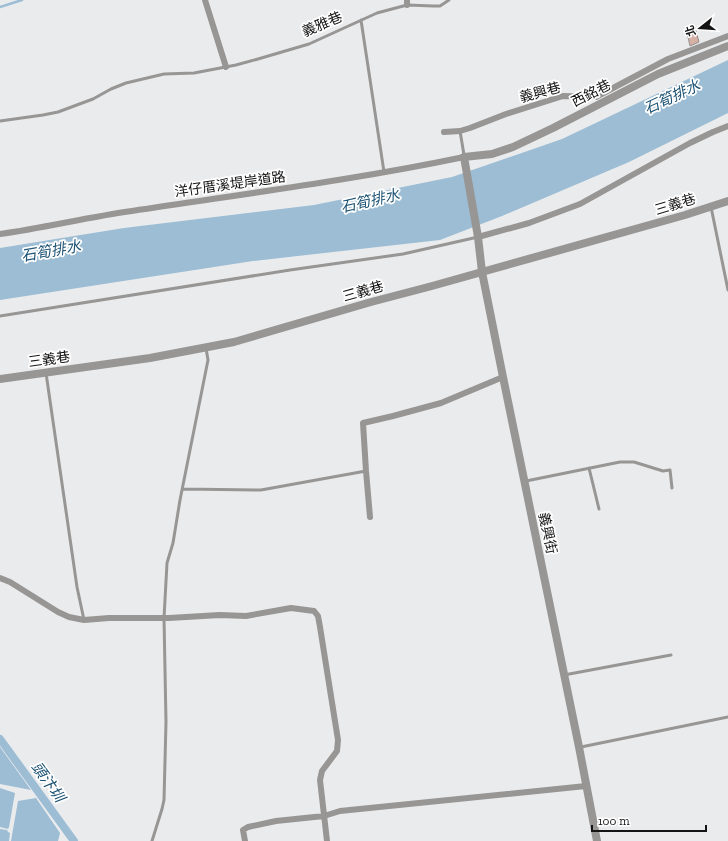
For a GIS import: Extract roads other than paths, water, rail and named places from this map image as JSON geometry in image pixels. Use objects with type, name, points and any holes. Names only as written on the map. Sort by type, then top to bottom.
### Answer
[{"type":"street","points":[[206,0],[226,66]]},
{"type":"street","name":"義興巷","points":[[444,132],[460,131],[470,128],[506,114],[563,96],[596,97],[668,59],[728,36]]},
{"type":"street","name":"西銘巷","points":[[464,157],[492,154],[512,146],[553,128],[658,74],[728,46]]},
{"type":"street","points":[[477,234],[529,223],[580,204],[690,143],[728,126]]},
{"type":"street","name":"洋仔厝溪堤岸道路","points":[[0,234],[129,211],[423,166],[464,157]]},
{"type":"street","name":"義興街","points":[[464,157],[482,272],[597,841]]},
{"type":"street","name":"三義巷","points":[[0,379],[150,358],[234,342],[371,302],[685,215],[728,201]]},
{"type":"street","points":[[370,517],[362,423],[441,403],[503,377]]},
{"type":"street","points":[[0,578],[10,582],[58,612],[69,617],[84,620],[220,615],[246,616],[291,608],[314,611],[318,616],[320,626],[338,740],[337,750],[322,771],[320,780],[327,841]]},
{"type":"street","points":[[245,841],[242,830],[248,827],[276,821],[324,816],[340,811],[586,786]]},
{"type":"lane","name":"義雅巷","points":[[0,121],[58,112],[93,99],[126,83],[164,74],[194,74],[258,59],[309,44],[376,13],[407,2],[440,6],[449,0]]},
{"type":"lane","points":[[361,20],[384,172]]},
{"type":"lane","points":[[460,131],[464,157]]},
{"type":"lane","points":[[711,206],[728,290]]},
{"type":"lane","points":[[0,316],[290,270],[403,254],[477,234]]},
{"type":"lane","points":[[152,841],[164,800],[166,722],[164,618],[167,563],[173,543],[208,360],[206,348]]},
{"type":"lane","points":[[46,373],[77,587],[84,620]]},
{"type":"lane","points":[[524,481],[620,462],[634,462],[664,471],[670,470],[672,488]]},
{"type":"lane","points":[[589,468],[599,509]]},
{"type":"lane","points":[[183,489],[261,490],[366,471]]},
{"type":"lane","points":[[564,674],[671,655]]},
{"type":"lane","points":[[579,747],[728,717]]},
{"type":"water","name":"石筍排水","points":[[728,60],[728,113],[629,162],[502,216],[440,240],[253,261],[0,300],[0,248],[124,228],[314,205],[452,177],[562,139]]},
{"type":"water","points":[[0,747],[31,790],[0,784]]},
{"type":"water","points":[[0,788],[15,793],[8,829],[0,827]]},
{"type":"water","points":[[36,798],[60,833],[58,841],[11,841],[18,801]]},
{"type":"water","points":[[0,829],[7,830],[10,833],[9,841],[0,841]]},
{"type":"waterway","points":[[0,7],[22,0]]},
{"type":"waterway","name":"頭汴圳","points":[[0,739],[74,841]]}]
